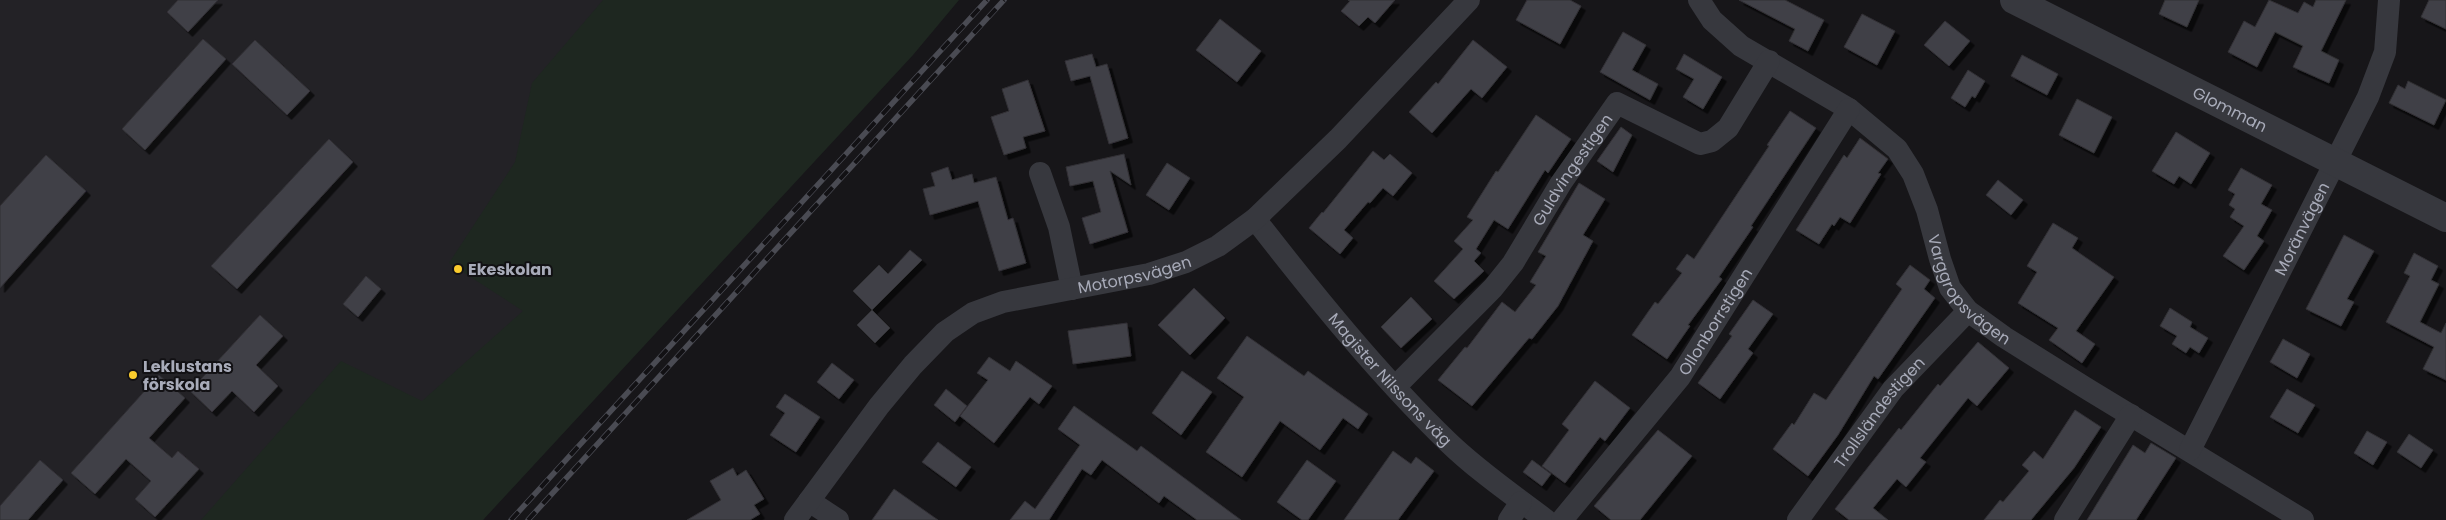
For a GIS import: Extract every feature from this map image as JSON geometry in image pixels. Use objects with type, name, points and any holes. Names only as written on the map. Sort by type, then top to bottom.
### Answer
[{"type":"street","name":"Motorpsvägen","points":[[795,520],[885,399],[913,365],[945,332],[973,313],[1003,302],[1149,274],[1186,262],[1218,246],[1255,219],[1338,139],[1468,0]]},
{"type":"street","name":"Varggropsvägen","points":[[1699,0],[1712,20],[1741,46],[1849,109],[1897,149],[1913,174],[1927,210],[1950,288],[1968,311],[2004,337],[2190,450],[2292,517]]},
{"type":"street","name":"Glomman","points":[[2014,0],[2335,160],[2446,218]]},
{"type":"street","name":"Moränvägen","points":[[2190,450],[2368,97],[2385,52],[2389,0]]},
{"type":"street","name":"Guldvingestigen","points":[[1395,387],[1494,288],[1513,264],[1562,183],[1617,103],[1700,144],[1712,141],[1728,128],[1769,62]]},
{"type":"street","name":"Ollonborrstigen","points":[[1562,520],[1680,377],[1849,109]]},
{"type":"street","points":[[1040,173],[1059,226],[1072,289]]},
{"type":"street","name":"Magister Nilssons väg","points":[[1255,219],[1287,260],[1395,387],[1449,443],[1515,511],[1546,520]]},
{"type":"street","name":"Trollsländestigen","points":[[1798,520],[1893,389],[1968,311]]},
{"type":"street","points":[[2065,520],[2131,415]]},
{"type":"street","points":[[809,501],[838,520]]},
{"type":"shaded area","name":"Ekeskolan","points":[[0,0],[856,0],[483,520],[0,520]]},
{"type":"shaded area","points":[[603,0],[959,0],[913,55],[483,520],[201,520],[341,361],[422,401],[523,311],[449,263],[515,162],[532,83]]},
{"type":"building","points":[[178,0],[218,0],[188,32],[167,12]]},
{"type":"building","points":[[1348,0],[1395,0],[1375,23],[1368,17],[1359,26],[1341,11],[1350,1]]},
{"type":"building","points":[[1527,0],[1570,0],[1581,6],[1560,44],[1516,20]]},
{"type":"building","points":[[1739,0],[1785,0],[1824,20],[1808,51],[1789,41],[1795,29]]},
{"type":"building","points":[[2165,0],[2199,0],[2187,27],[2159,14]]},
{"type":"building","points":[[2269,0],[2298,13],[2304,2],[2313,7],[2316,0],[2346,0],[2321,51],[2339,60],[2329,83],[2293,67],[2303,46],[2275,32],[2257,67],[2228,52],[2244,21],[2255,27]]},
{"type":"building","points":[[2429,0],[2446,0],[2446,29],[2421,17]]},
{"type":"building","points":[[1862,14],[1895,31],[1877,65],[1844,47]]},
{"type":"building","points":[[1220,19],[1261,51],[1237,82],[1196,50]]},
{"type":"building","points":[[1945,21],[1970,41],[1949,66],[1924,45]]},
{"type":"building","points":[[1623,32],[1646,45],[1632,70],[1658,84],[1650,100],[1600,72]]},
{"type":"building","points":[[203,39],[226,59],[145,150],[122,129]]},
{"type":"building","points":[[255,40],[310,91],[287,115],[232,64]]},
{"type":"building","points":[[1473,40],[1507,67],[1482,98],[1471,89],[1432,133],[1409,112],[1436,82],[1438,84]]},
{"type":"building","points":[[1092,54],[1096,67],[1107,64],[1128,138],[1109,144],[1090,76],[1071,81],[1065,61]]},
{"type":"building","points":[[1684,54],[1722,77],[1703,109],[1683,97],[1694,79],[1676,69]]},
{"type":"building","points":[[2022,55],[2058,74],[2047,95],[2011,76]]},
{"type":"building","points":[[1968,70],[1985,81],[1975,98],[1972,96],[1965,107],[1951,98]]},
{"type":"building","points":[[1028,80],[1045,131],[1023,137],[1026,148],[1004,155],[991,117],[1009,111],[1002,89]]},
{"type":"building","points":[[2408,81],[2446,100],[2434,125],[2389,103],[2398,85],[2405,89]]},
{"type":"building","points":[[2077,99],[2112,117],[2094,153],[2059,135]]},
{"type":"building","points":[[1790,111],[1816,128],[1719,277],[1722,279],[1688,325],[1690,326],[1667,359],[1632,335],[1655,302],[1658,304],[1682,273],[1676,269],[1687,254],[1694,259]]},
{"type":"building","points":[[1536,115],[1571,139],[1548,173],[1545,170],[1508,229],[1494,220],[1476,249],[1481,253],[1474,261],[1484,271],[1454,299],[1434,281],[1463,249],[1454,241],[1473,220],[1467,217],[1496,171],[1498,172]]},
{"type":"building","points":[[1621,127],[1632,135],[1613,172],[1597,161]]},
{"type":"building","points":[[2176,132],[2210,153],[2191,184],[2179,176],[2174,184],[2152,171]]},
{"type":"building","points":[[1860,138],[1888,159],[1878,173],[1881,174],[1850,223],[1840,217],[1834,226],[1832,224],[1819,244],[1796,230],[1844,155],[1847,158]]},
{"type":"building","points":[[329,139],[353,162],[237,289],[211,266]]},
{"type":"building","points":[[1373,151],[1384,160],[1390,154],[1412,173],[1393,196],[1383,188],[1370,203],[1368,202],[1344,230],[1353,238],[1340,254],[1309,228]]},
{"type":"building","points":[[1124,154],[1131,185],[1110,171],[1128,232],[1090,244],[1082,218],[1101,212],[1093,181],[1070,186],[1066,167]]},
{"type":"building","points":[[46,155],[86,191],[0,288],[0,206]]},
{"type":"building","points":[[1167,163],[1190,178],[1169,210],[1146,195]]},
{"type":"building","points":[[948,167],[952,180],[972,174],[974,183],[996,177],[1008,220],[1013,218],[1026,263],[999,271],[978,201],[930,215],[923,189],[935,186],[931,173]]},
{"type":"building","points":[[2241,168],[2272,185],[2261,204],[2272,210],[2257,236],[2264,241],[2244,270],[2223,256],[2244,226],[2230,217],[2235,209],[2229,205],[2235,194],[2228,190]]},
{"type":"building","points":[[1998,180],[2023,200],[2011,215],[1986,195]]},
{"type":"building","points":[[1579,183],[1605,199],[1583,235],[1593,241],[1558,306],[1532,339],[1529,338],[1472,406],[1438,380],[1465,347],[1467,348],[1502,302],[1515,312],[1536,285],[1530,282],[1546,256],[1538,252]]},
{"type":"building","points":[[2053,223],[2078,238],[2072,248],[2114,277],[2076,331],[2095,344],[2082,363],[2049,340],[2058,328],[2018,303],[2037,272],[2027,266]]},
{"type":"building","points":[[2344,235],[2374,251],[2347,299],[2354,302],[2341,326],[2306,309]]},
{"type":"building","points":[[910,250],[922,260],[872,310],[853,291],[879,265],[888,274]]},
{"type":"building","points":[[2414,253],[2438,266],[2431,280],[2439,284],[2420,322],[2441,333],[2446,323],[2446,380],[2423,369],[2434,347],[2386,322],[2410,276],[2404,273]]},
{"type":"building","points":[[1910,265],[1930,280],[1924,289],[1935,298],[1878,379],[1874,376],[1838,435],[1808,476],[1773,449],[1792,423],[1794,425],[1814,393],[1826,400],[1902,289],[1896,284]]},
{"type":"building","points":[[366,276],[381,289],[358,317],[343,304]]},
{"type":"building","points":[[1194,288],[1225,318],[1190,355],[1158,325]]},
{"type":"building","points":[[1411,297],[1432,319],[1401,348],[1381,327]]},
{"type":"building","points":[[1753,300],[1773,314],[1748,349],[1753,353],[1720,399],[1698,383],[1732,336],[1729,334]]},
{"type":"building","points":[[2170,308],[2192,322],[2190,327],[2208,338],[2199,353],[2190,347],[2186,353],[2172,344],[2177,336],[2160,326]]},
{"type":"building","points":[[872,310],[890,328],[875,343],[857,325]]},
{"type":"building","points":[[260,315],[283,336],[256,365],[278,386],[254,412],[232,391],[212,412],[190,391]]},
{"type":"building","points":[[1127,323],[1131,356],[1073,364],[1068,331]]},
{"type":"building","points":[[1247,336],[1304,376],[1308,371],[1368,414],[1358,429],[1343,418],[1320,450],[1280,421],[1242,477],[1206,452],[1244,397],[1217,378]]},
{"type":"building","points":[[2283,339],[2310,354],[2297,378],[2270,362]]},
{"type":"building","points":[[1978,342],[2009,368],[1977,406],[1968,398],[1920,458],[1926,462],[1906,487],[1897,479],[1873,508],[1888,520],[1849,520],[1835,509],[1899,428],[1901,430],[1938,384],[1940,386]]},
{"type":"building","points":[[989,357],[1010,371],[1016,361],[1052,386],[1039,404],[1030,397],[994,443],[960,416],[988,380],[977,373]]},
{"type":"building","points":[[832,363],[854,380],[839,399],[817,382]]},
{"type":"building","points":[[1182,371],[1212,392],[1181,435],[1152,413]]},
{"type":"building","points":[[159,375],[185,398],[149,438],[172,458],[178,451],[199,469],[155,517],[135,499],[151,481],[126,459],[95,494],[71,473]]},
{"type":"building","points":[[1595,381],[1630,408],[1605,441],[1600,437],[1565,483],[1542,466],[1569,430],[1562,424]]},
{"type":"building","points":[[946,389],[967,406],[955,422],[934,405]]},
{"type":"building","points":[[2287,389],[2315,405],[2298,433],[2270,417]]},
{"type":"building","points":[[785,394],[820,417],[796,452],[770,435],[785,413],[776,407]]},
{"type":"building","points":[[1074,406],[1137,451],[1141,446],[1241,520],[1197,520],[1164,496],[1159,503],[1102,460],[1091,475],[1082,469],[1049,520],[1010,520],[1025,501],[1035,509],[1080,445],[1058,429]]},
{"type":"building","points":[[2075,410],[2101,427],[2074,468],[2031,520],[1984,520],[2000,500],[2003,502],[2029,471],[2022,465],[2034,451],[2043,459]]},
{"type":"building","points":[[1658,430],[1692,456],[1640,520],[1611,520],[1594,506]]},
{"type":"building","points":[[2367,431],[2387,442],[2373,465],[2354,453]]},
{"type":"building","points":[[2409,434],[2433,450],[2421,468],[2397,452]]},
{"type":"building","points":[[938,442],[971,467],[956,487],[922,462]]},
{"type":"building","points":[[2151,443],[2176,458],[2136,520],[2087,520],[2133,445],[2145,453]]},
{"type":"building","points":[[1393,451],[1411,464],[1416,457],[1434,471],[1398,520],[1344,520]]},
{"type":"building","points":[[40,460],[63,480],[28,520],[0,520],[0,506]]},
{"type":"building","points":[[1307,460],[1336,481],[1308,520],[1302,520],[1277,502]]},
{"type":"building","points":[[1532,460],[1551,474],[1542,486],[1523,472]]},
{"type":"building","points":[[733,468],[737,476],[746,470],[764,499],[754,505],[760,514],[750,520],[687,520],[721,500],[710,481]]},
{"type":"building","points":[[894,489],[938,520],[872,520]]},
{"type":"railway","points":[[511,520],[987,0]]},
{"type":"railway","points":[[528,520],[1004,0]]},
{"type":"place","name":"Ekeskolan","points":[[458,269]]},
{"type":"place","name":"Leklustans förskola","points":[[133,375]]}]
